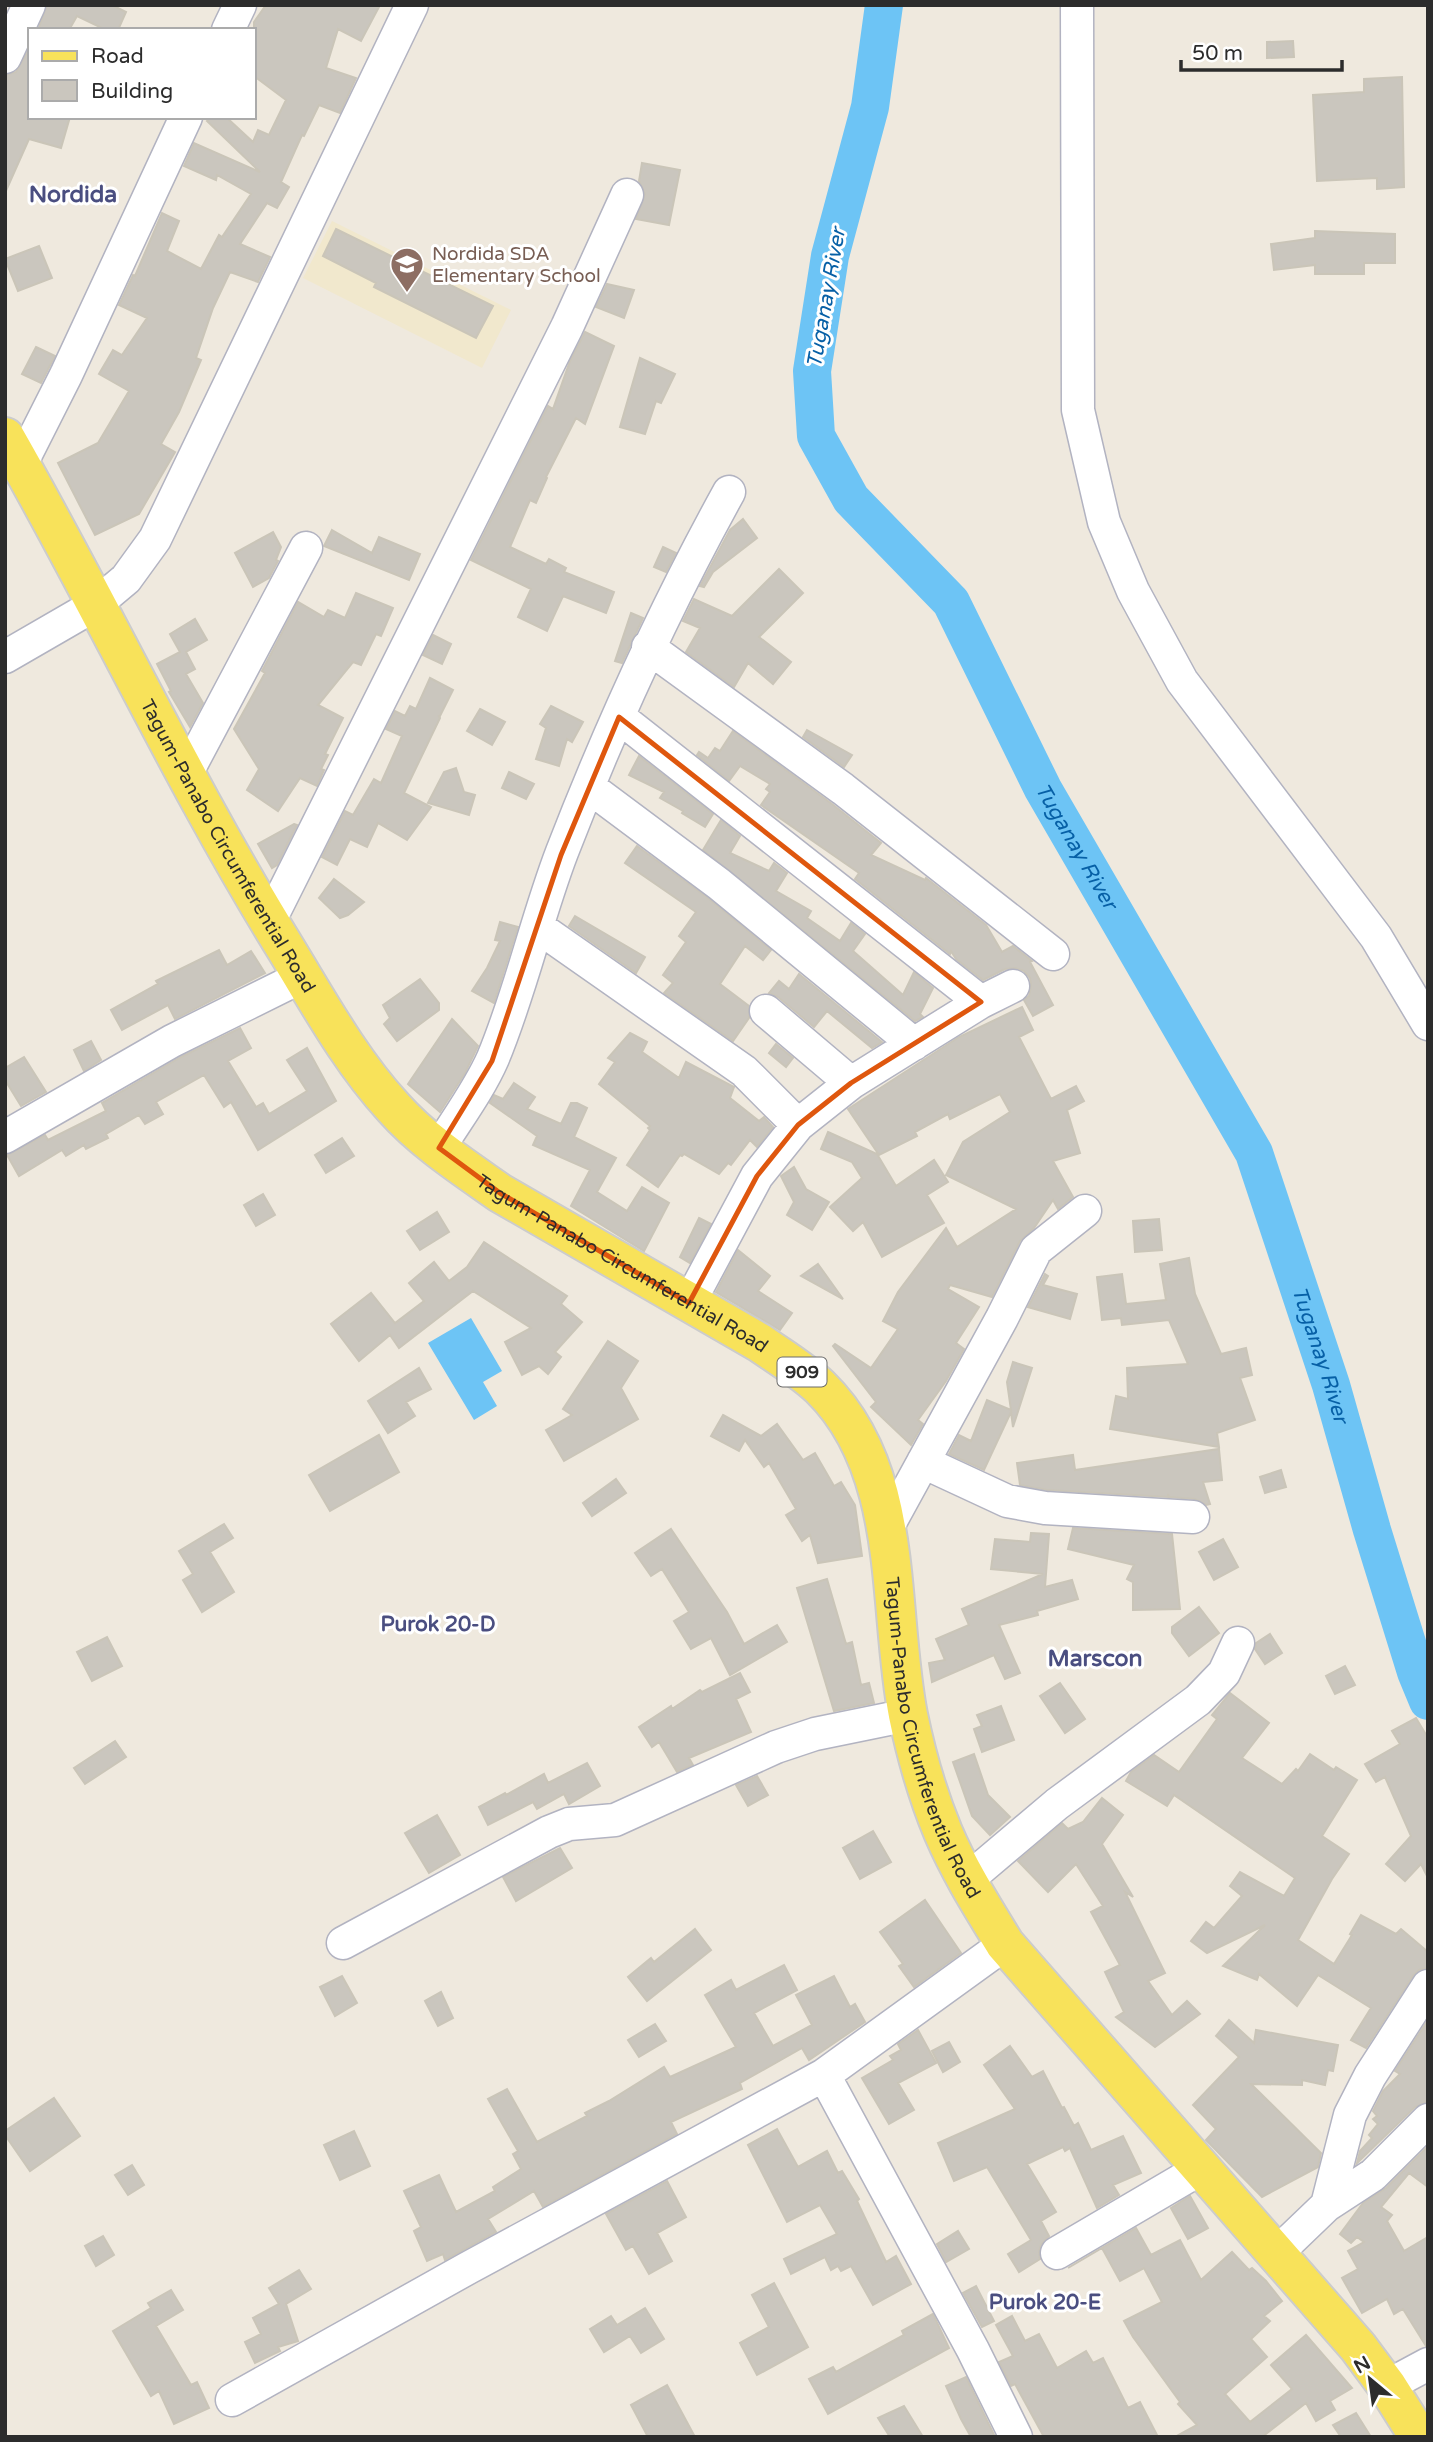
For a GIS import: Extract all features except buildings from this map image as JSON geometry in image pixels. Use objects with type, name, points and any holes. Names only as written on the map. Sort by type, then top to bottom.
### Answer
[{"type":"main road","name":"Tagum-Panabo Circumferential Road","points":[[13,450],[241,877],[359,1067],[393,1108],[439,1149],[500,1193],[760,1343],[821,1388],[844,1418],[861,1447],[873,1477],[887,1528],[908,1715],[930,1797],[967,1881],[1005,1944],[1358,2347],[1387,2386],[1419,2437]]},
{"type":"street","points":[[5,57],[29,5]]},
{"type":"street","points":[[229,28],[240,5]]},
{"type":"street","points":[[5,657],[95,605],[126,579],[155,539],[412,5]]},
{"type":"street","points":[[1077,5],[1078,410],[1104,522],[1133,591],[1182,681],[1376,937],[1428,1024]]},
{"type":"street","points":[[13,450],[66,375],[185,119]]},
{"type":"street","points":[[269,922],[567,327],[627,195]]},
{"type":"street","points":[[439,1149],[492,1061],[516,998],[561,855],[589,787],[648,647],[729,492]]},
{"type":"street","points":[[185,776],[306,548]]},
{"type":"street","points":[[648,647],[843,789],[1053,954]]},
{"type":"street","points":[[619,717],[981,1002]]},
{"type":"street","points":[[589,787],[719,884],[914,1044]]},
{"type":"street","points":[[538,927],[744,1071],[798,1125]]},
{"type":"street","points":[[5,1137],[172,1041],[303,976]]},
{"type":"street","points":[[689,1303],[757,1176],[798,1125],[852,1083],[981,1002],[1013,986]]},
{"type":"street","points":[[766,1010],[852,1083]]},
{"type":"street","points":[[887,1528],[1036,1250],[1085,1211]]},
{"type":"street","points":[[923,1462],[1007,1501],[1045,1508],[1193,1517]]},
{"type":"street","points":[[967,1881],[1057,1804],[1198,1700],[1224,1673],[1238,1643]]},
{"type":"street","points":[[343,1943],[549,1832],[569,1824],[615,1820],[776,1747],[815,1734],[908,1715]]},
{"type":"street","points":[[232,2400],[456,2274],[824,2075],[1005,1944]]},
{"type":"street","points":[[1327,2205],[1350,2115],[1370,2076],[1428,1986]]},
{"type":"street","points":[[824,2075],[973,2350],[1016,2437]]},
{"type":"street","points":[[1277,2253],[1327,2205],[1373,2175],[1428,2120]]},
{"type":"street","points":[[1057,2253],[1202,2168]]},
{"type":"street","points":[[1387,2386],[1428,2364]]},
{"type":"highlighted area","points":[[619,717],[981,1002],[851,1083],[798,1125],[757,1176],[689,1303],[500,1193],[439,1148],[492,1061],[561,855]]},
{"type":"shaded area","name":"Nordida SDA Elementary School","points":[[332,221],[511,310],[482,368],[303,278]]},
{"type":"water","points":[[471,1318],[502,1371],[483,1382],[497,1406],[474,1420],[428,1343]]},
{"type":"waterway","name":"Tuganay River","points":[[884,5],[870,107],[830,256],[812,371],[816,436],[851,499],[951,602],[1043,789],[1254,1153],[1331,1385],[1372,1530],[1416,1672],[1428,1701]]},
{"type":"place","name":"Nordida SDA Elementary School","points":[[407,294]]},
{"type":"district","name":"Nordida","points":[[73,194]]},
{"type":"district","name":"Purok 20-D","points":[[438,1624]]},
{"type":"district","name":"Marscon","points":[[1095,1658]]},
{"type":"district","name":"Purok 20-E","points":[[1045,2302]]}]
